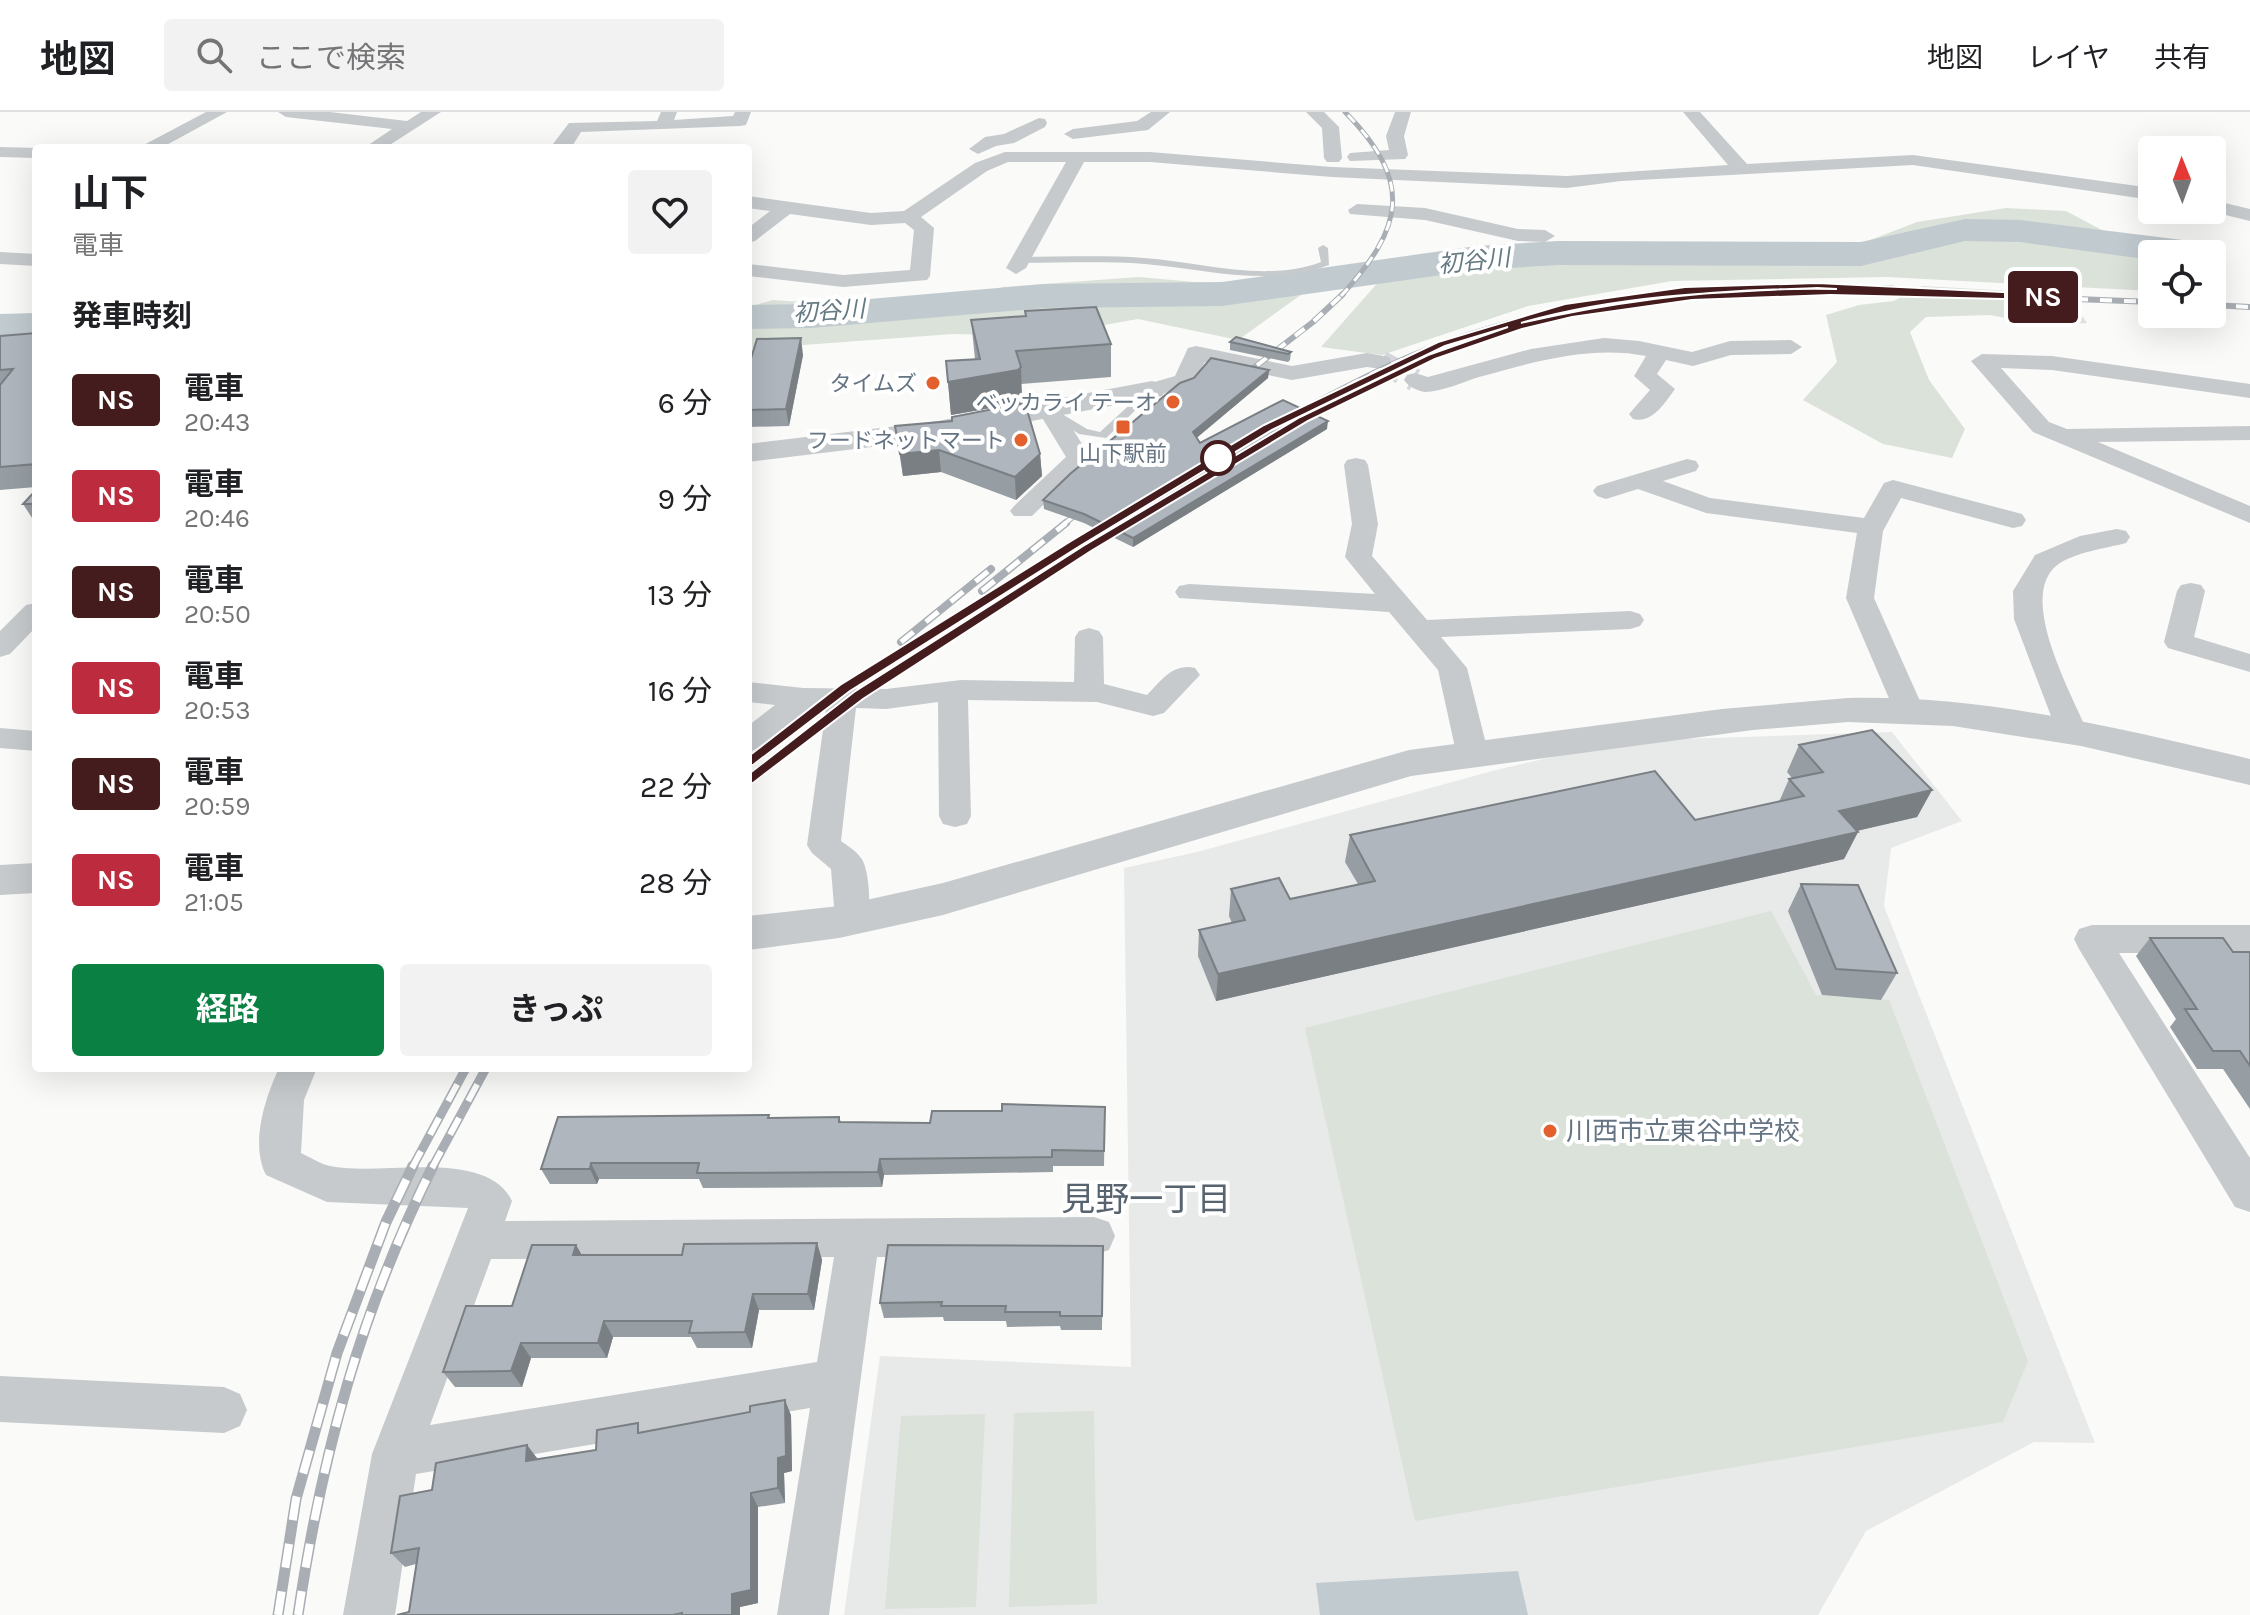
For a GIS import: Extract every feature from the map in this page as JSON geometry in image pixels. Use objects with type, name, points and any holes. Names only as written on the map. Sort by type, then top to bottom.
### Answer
[{"type":"street","points":[[155,144],[219,112]]},
{"type":"street","points":[[286,112],[409,126]]},
{"type":"street","points":[[380,144],[433,112]]},
{"type":"street","points":[[565,144],[578,120],[740,121],[743,112]]},
{"type":"street","points":[[956,167],[991,141],[1008,139],[1057,112]]},
{"type":"street","points":[[1039,123],[1073,134],[1142,126],[1162,112]]},
{"type":"street","points":[[1314,112],[1330,127],[1332,165]]},
{"type":"street","points":[[752,203],[871,219],[909,217],[981,167],[1005,157],[1150,157],[1332,165],[1399,155],[1395,136],[1403,112]]},
{"type":"street","points":[[1691,112],[1742,169]]},
{"type":"street","points":[[1018,264],[1072,156],[1073,134]]},
{"type":"street","points":[[0,152],[32,153]]},
{"type":"street","points":[[1332,165],[1353,173],[1567,182],[1913,160],[2138,192]]},
{"type":"street","points":[[1353,173],[1357,215],[1425,214],[1518,235],[1545,236]]},
{"type":"street","points":[[752,234],[787,207]]},
{"type":"street","points":[[2226,209],[2250,215]]},
{"type":"street","points":[[752,270],[843,281],[920,276],[924,228],[909,217]]},
{"type":"street","points":[[1442,241],[1448,219]]},
{"type":"street","points":[[0,258],[32,259]]},
{"type":"street","points":[[1415,380],[1426,385],[1531,356],[1604,345],[1693,359],[1730,348],[1791,347]]},
{"type":"street","points":[[1641,414],[1663,389],[1645,376],[1660,352]]},
{"type":"street","points":[[752,453],[938,430],[1179,384],[1191,375],[1196,353],[1292,373],[1367,360],[1381,362]]},
{"type":"street","points":[[2250,391],[2052,363],[1982,361],[2041,427],[2250,515]]},
{"type":"street","points":[[1023,511],[1079,458],[1050,411]]},
{"type":"street","points":[[2061,435],[2250,433]]},
{"type":"street","points":[[1356,465],[1365,524],[1358,557],[1452,668],[1472,752]]},
{"type":"street","points":[[1606,491],[1687,466]]},
{"type":"street","points":[[1641,482],[1706,505],[1872,527]]},
{"type":"street","points":[[1909,710],[1860,598],[1872,527],[1893,488],[2013,520]]},
{"type":"street","points":[[2071,729],[2028,619],[2027,591],[2045,561],[2089,542],[2117,537]]},
{"type":"street","points":[[2191,591],[2178,642],[2250,663]]},
{"type":"street","points":[[1189,592],[1397,604]]},
{"type":"street","points":[[1,647],[32,615]]},
{"type":"street","points":[[1419,629],[1630,620]]},
{"type":"street","points":[[1089,637],[1089,692]]},
{"type":"street","points":[[1,647],[32,642]]},
{"type":"street","points":[[752,692],[803,698],[886,699],[953,691],[1089,692],[1153,706],[1185,675]]},
{"type":"street","points":[[953,691],[955,816]]},
{"type":"street","points":[[752,739],[803,698]]},
{"type":"street","points":[[842,698],[824,845],[848,864],[853,919]]},
{"type":"street","points":[[752,932],[853,919],[943,899],[1409,763],[1472,752],[1757,717],[1909,710],[2071,729],[2250,772]]},
{"type":"street","points":[[0,738],[32,741]]},
{"type":"street","points":[[0,880],[32,878]]},
{"type":"street","points":[[2250,939],[2092,939],[2250,1194]]},
{"type":"street","points":[[296,1072],[284,1100],[280,1163],[327,1184],[474,1189],[491,1201],[396,1454],[369,1615]]},
{"type":"street","points":[[476,1240],[1094,1236]]},
{"type":"street","points":[[803,1615],[858,1237]]},
{"type":"street","points":[[396,1454],[835,1381]]},
{"type":"street","points":[[0,1399],[224,1410]]},
{"type":"lane","points":[[1018,264],[1140,261],[1281,273],[1326,263],[1323,248]]},
{"type":"shaded area","points":[[2006,208],[2066,211],[2138,249],[2138,290],[1887,277],[1672,281],[1528,306],[1382,355],[1321,347],[1381,279],[1638,244],[1754,243],[1804,249],[1860,244],[1917,222]]},
{"type":"shaded area","points":[[1139,277],[1305,292],[1238,340],[1138,319],[1043,336],[953,334],[752,349],[752,306],[773,300],[939,311],[1003,287]]},
{"type":"shaded area","points":[[1922,286],[2045,293],[2076,307],[2087,323],[2040,325],[1990,315],[1926,317],[1910,332],[1929,380],[1965,429],[1952,458],[1883,444],[1803,400],[1837,362],[1826,315],[1859,305],[1894,301]]},
{"type":"shaded area","name":"川西市立東谷中学校","points":[[1892,732],[1962,821],[1891,848],[1884,906],[2095,1443],[2034,1442],[1866,1531],[1818,1615],[844,1615],[880,1356],[1131,1367],[1124,868],[1197,852],[1496,770],[1620,741]]},
{"type":"shaded area","points":[[1771,911],[1816,995],[1889,1000],[2028,1361],[2003,1422],[1415,1521],[1305,1028]]},
{"type":"shaded area","points":[[1094,1411],[1097,1604],[1009,1607],[1014,1413]]},
{"type":"shaded area","points":[[985,1414],[976,1607],[885,1609],[901,1416]]},
{"type":"shaded area","points":[[1518,1571],[1528,1615],[1320,1615],[1316,1583]]},
{"type":"building","points":[[1096,307],[1111,344],[1016,351],[1021,367],[1018,370],[948,382],[946,361],[980,359],[971,320],[1026,316],[1025,311]]},
{"type":"building","points":[[32,333],[32,464],[0,467],[0,385],[13,369],[0,370],[0,336]]},
{"type":"building","points":[[1236,337],[1291,352],[1288,354],[1230,342]]},
{"type":"building","points":[[801,338],[786,409],[752,410],[752,355],[757,339]]},
{"type":"building","points":[[1211,358],[1269,370],[1193,432],[1200,443],[1283,400],[1328,421],[1133,538],[1084,514],[1043,500],[1180,383],[1194,378]]},
{"type":"building","points":[[1025,403],[1040,454],[1015,477],[939,450],[900,454],[895,426],[952,421],[952,417]]},
{"type":"building","points":[[32,494],[32,504],[23,504]]},
{"type":"building","points":[[1872,730],[1932,790],[1839,811],[1858,832],[1218,974],[1199,930],[1245,920],[1231,889],[1279,878],[1290,899],[1375,881],[1350,835],[1655,771],[1695,820],[1804,796],[1789,779],[1823,772],[1799,745]]},
{"type":"building","points":[[1801,884],[1858,885],[1897,973],[1836,969]]},
{"type":"building","points":[[2150,938],[2223,938],[2233,952],[2250,952],[2250,1066],[2240,1051],[2213,1051],[2185,1009],[2197,1009]]},
{"type":"building","points":[[1002,1104],[1105,1107],[1104,1151],[1052,1150],[1052,1157],[880,1159],[878,1172],[697,1173],[699,1163],[591,1163],[590,1169],[541,1169],[558,1117],[769,1115],[768,1118],[839,1117],[839,1122],[930,1123],[932,1111],[1002,1111]]},
{"type":"building","points":[[817,1243],[808,1294],[753,1294],[745,1332],[689,1333],[692,1321],[604,1321],[598,1343],[521,1343],[511,1371],[443,1372],[466,1306],[512,1306],[532,1245],[576,1245],[573,1255],[682,1255],[684,1244]]},
{"type":"building","points":[[888,1245],[1103,1246],[1102,1316],[1005,1312],[1006,1306],[941,1306],[942,1302],[880,1303]]},
{"type":"building","points":[[785,1400],[786,1456],[778,1458],[778,1488],[751,1493],[751,1590],[732,1594],[732,1615],[397,1615],[409,1612],[419,1548],[391,1553],[400,1496],[432,1490],[436,1463],[527,1445],[526,1461],[596,1450],[597,1430],[638,1423],[638,1433],[750,1412],[750,1406]]},
{"type":"waterway","name":"初谷川","points":[[752,317],[811,316],[1044,296],[1222,294],[1477,258],[1558,253],[1861,254],[1965,230],[2020,231],[2138,246]]},
{"type":"waterway","name":"初谷川","points":[[0,327],[32,326]]},
{"type":"tunnel","points":[[1381,362],[1415,380]]},
{"type":"railway","points":[[1342,295],[1378,248],[1388,226],[1392,204],[1391,183],[1382,161],[1367,137],[1345,112]]},
{"type":"railway","points":[[1644,296],[1779,286],[1893,288]]},
{"type":"railway","points":[[1644,296],[1656,294]]},
{"type":"railway","points":[[1238,380],[1313,322],[1342,295]]},
{"type":"railway","points":[[1285,419],[1388,366],[1451,340],[1538,315],[1644,296]]},
{"type":"railway","points":[[2076,299],[2138,301]]},
{"type":"railway","points":[[2226,306],[2250,307]]},
{"type":"railway","points":[[1063,525],[1087,505]]},
{"type":"railway","points":[[1110,523],[1116,519]]},
{"type":"railway","points":[[982,591],[1066,523]]},
{"type":"railway","points":[[845,688],[1110,523]]},
{"type":"railway","points":[[901,642],[991,569]]},
{"type":"railway","points":[[859,694],[918,656]]},
{"type":"railway","points":[[752,759],[851,683]]},
{"type":"railway","points":[[859,694],[866,689]]},
{"type":"railway","points":[[752,777],[859,694]]},
{"type":"railway","points":[[412,1167],[464,1072]]},
{"type":"railway","points":[[432,1167],[484,1072]]},
{"type":"railway","points":[[278,1615],[296,1499],[337,1353],[386,1222],[412,1167]]},
{"type":"railway","points":[[298,1615],[319,1498],[347,1385],[384,1276],[432,1167]]},
{"type":"train","name":"NS","points":[[752,759],[845,688],[1076,543],[1268,428],[1403,360],[1477,331],[1565,307],[1685,290],[1752,286],[1869,287],[2046,297],[1830,292],[1692,297],[1572,314],[1480,339],[1390,375],[1304,419],[1087,548],[858,695],[752,777]]},
{"type":"place","name":"タイムズ","points":[[933,383]]},
{"type":"place","name":"ベッカライ テーオ","points":[[1173,402]]},
{"type":"place","name":"山下駅前","points":[[1123,427]]},
{"type":"place","name":"フードネットマート","points":[[1021,440]]},
{"type":"place","name":"川西市立東谷中学校","points":[[1550,1131]]},
{"type":"district","name":"見野一丁目","points":[[1146,1199]]}]
